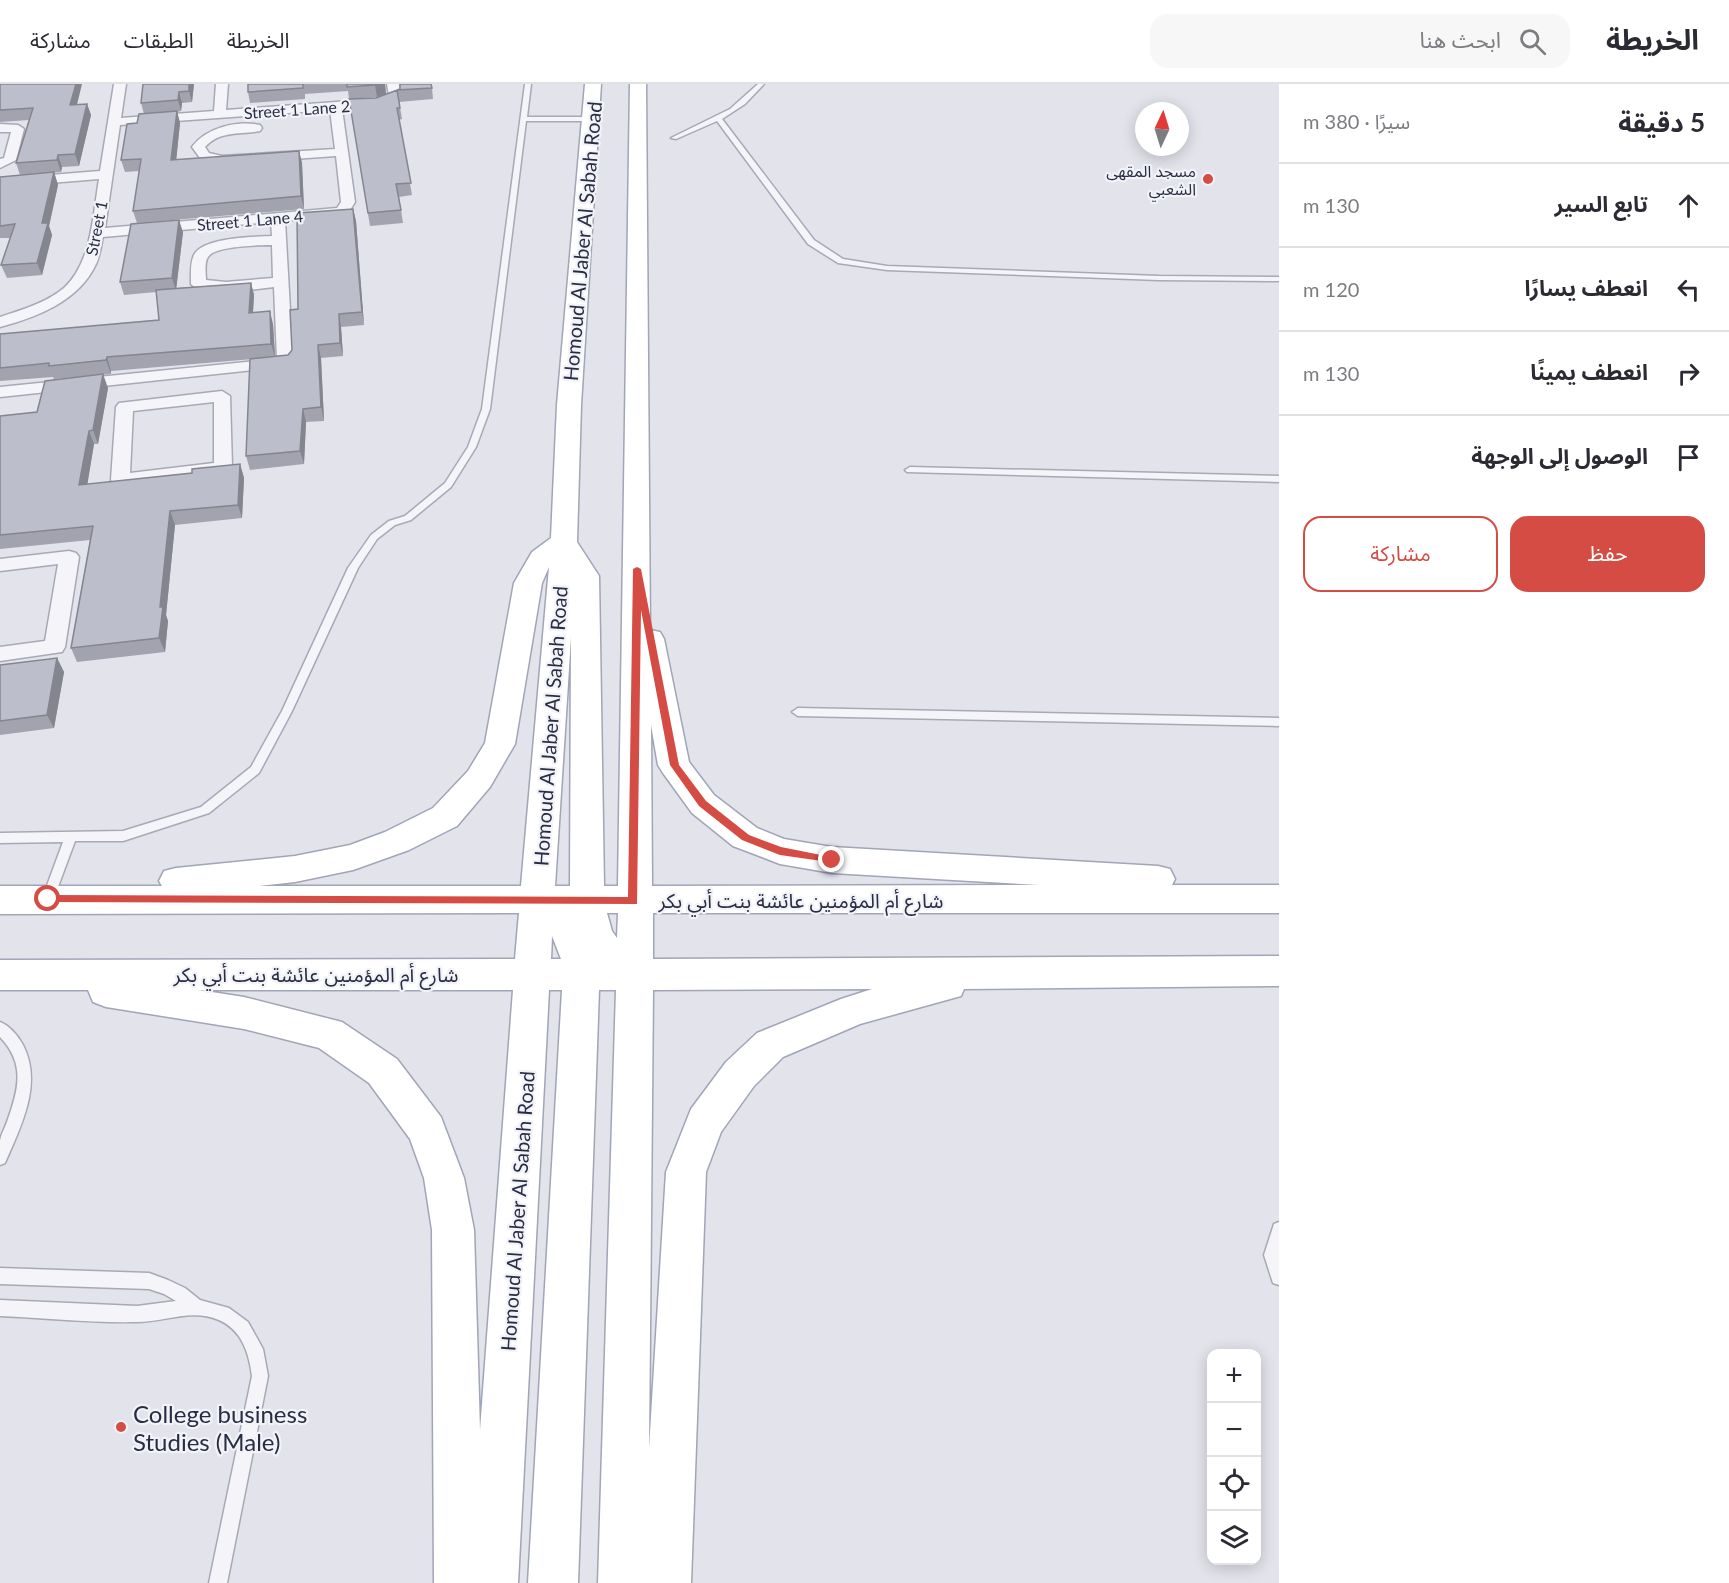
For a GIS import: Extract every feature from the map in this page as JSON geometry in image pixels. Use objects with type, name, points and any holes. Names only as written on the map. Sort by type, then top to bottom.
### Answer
[{"type":"main road","name":"Homoud Al Jaber Al Sabah Road","points":[[493,1583],[537,900],[564,542],[568,405],[594,84]]},
{"type":"main road","points":[[623,1583],[634,974],[637,569],[636,111],[638,84]]},
{"type":"main road","points":[[48,899],[172,881],[295,869],[353,857],[397,841],[446,817],[479,779],[500,744],[528,583],[534,566],[543,554],[564,542],[585,576],[587,899],[592,931],[600,945],[634,974]]},
{"type":"main road","points":[[637,569],[674,765],[703,804],[745,837],[780,851],[832,860],[1206,881],[1279,890]]},
{"type":"main road","name":"شارع أم المؤمنين عائشة بنت أبي بكر","points":[[0,900],[1279,899]]},
{"type":"main road","points":[[537,900],[563,921],[577,948],[581,974],[553,1583]]},
{"type":"main road","name":"شارع أم المؤمنين عائشة بنت أبي بكر","points":[[2,975],[991,974],[1279,971]]},
{"type":"main road","points":[[666,1583],[686,1172],[705,1122],[741,1074],[770,1045],[854,1010],[991,974]]},
{"type":"main road","points":[[2,975],[244,1012],[329,1034],[383,1071],[427,1130],[444,1178],[453,1230],[459,1583]]},
{"type":"street","name":"Street 1","points":[[0,322],[41,308],[69,291],[89,264],[97,233],[120,84]]},
{"type":"street","name":"Street 1 Lane 2","points":[[220,115],[222,84]]},
{"type":"street","name":"Street 1 Lane 2","points":[[114,122],[391,100],[395,95],[393,84]]},
{"type":"street","name":"Street 1 Lane 4","points":[[97,233],[342,212],[348,202],[342,152],[333,123],[336,106]]},
{"type":"street","points":[[273,127],[215,133],[204,139],[198,147],[200,153],[208,158],[222,160],[342,152]]},
{"type":"street","points":[[0,128],[18,129],[9,160],[0,164]]},
{"type":"street","points":[[0,183],[106,174]]},
{"type":"street","points":[[0,392],[285,363],[278,218]]},
{"type":"street","points":[[279,240],[207,249],[200,256],[198,284],[226,287],[281,282]]},
{"type":"street","points":[[178,401],[181,373]]},
{"type":"street","points":[[222,396],[224,467],[120,480],[125,407],[178,401],[222,396]]},
{"type":"street","points":[[0,565],[69,557],[55,647],[0,654]]},
{"type":"lane","points":[[0,838],[123,836],[205,810],[255,770],[287,711],[353,568],[374,537],[392,523],[408,518],[448,485],[472,447],[486,409],[528,84]]},
{"type":"lane","points":[[674,138],[719,118],[745,102],[761,84]]},
{"type":"lane","points":[[719,118],[811,242],[842,261],[887,268],[1159,278],[1279,279]]},
{"type":"lane","points":[[523,119],[592,119]]},
{"type":"lane","points":[[910,470],[1279,479]]},
{"type":"lane","points":[[798,712],[1279,722]]},
{"type":"lane","points":[[48,899],[71,837]]},
{"type":"lane","points":[[0,1028],[14,1040],[23,1055],[26,1073],[24,1093],[0,1158]]},
{"type":"lane","points":[[1279,1229],[1272,1255],[1279,1277]]},
{"type":"lane","points":[[0,1276],[149,1281],[167,1285],[182,1294],[195,1306]]},
{"type":"lane","points":[[0,1308],[139,1314],[195,1306],[220,1313],[238,1322],[251,1337],[258,1355],[260,1376],[218,1583]]},
{"type":"building","points":[[0,84],[76,84],[70,105],[87,104],[75,154],[58,155],[57,160],[16,163],[33,108],[0,110]]},
{"type":"building","points":[[143,84],[189,84],[189,91],[179,92],[178,100],[141,103]]},
{"type":"building","points":[[248,84],[303,84],[303,88],[248,92]]},
{"type":"building","points":[[347,84],[381,84],[347,87]]},
{"type":"building","points":[[400,84],[431,84],[432,88],[397,90],[400,89]]},
{"type":"building","points":[[397,90],[400,108],[397,108],[411,183],[396,184],[401,210],[368,213],[349,99],[376,98]]},
{"type":"building","points":[[177,111],[171,160],[299,151],[301,196],[133,211],[141,159],[121,160],[127,124],[137,123],[139,114]]},
{"type":"building","points":[[54,172],[42,223],[48,223],[37,263],[1,265],[15,224],[0,226],[0,177]]},
{"type":"building","points":[[353,209],[362,312],[339,314],[340,343],[318,345],[321,407],[303,409],[300,451],[246,456],[250,359],[288,355],[292,350],[290,310],[298,309],[297,213]]},
{"type":"building","points":[[179,220],[172,278],[120,282],[131,224]]},
{"type":"building","points":[[251,283],[249,313],[270,311],[271,344],[107,357],[106,360],[49,366],[49,363],[0,368],[0,334],[159,320],[156,290]]},
{"type":"building","points":[[103,374],[93,430],[89,431],[79,485],[192,473],[192,469],[240,464],[238,505],[170,511],[159,638],[71,648],[93,526],[0,535],[0,416],[37,412],[45,381]]},
{"type":"building","points":[[57,658],[47,715],[0,721],[0,665]]},
{"type":"place","name":"مسجد المقهى الشعبي","points":[[1208,179]]},
{"type":"place","name":"College business Studies (Male)","points":[[121,1427]]},
{"type":"route","points":[[48,899],[587,899],[633,901],[637,569],[674,765],[703,804],[745,837],[780,851],[832,860]]}]
